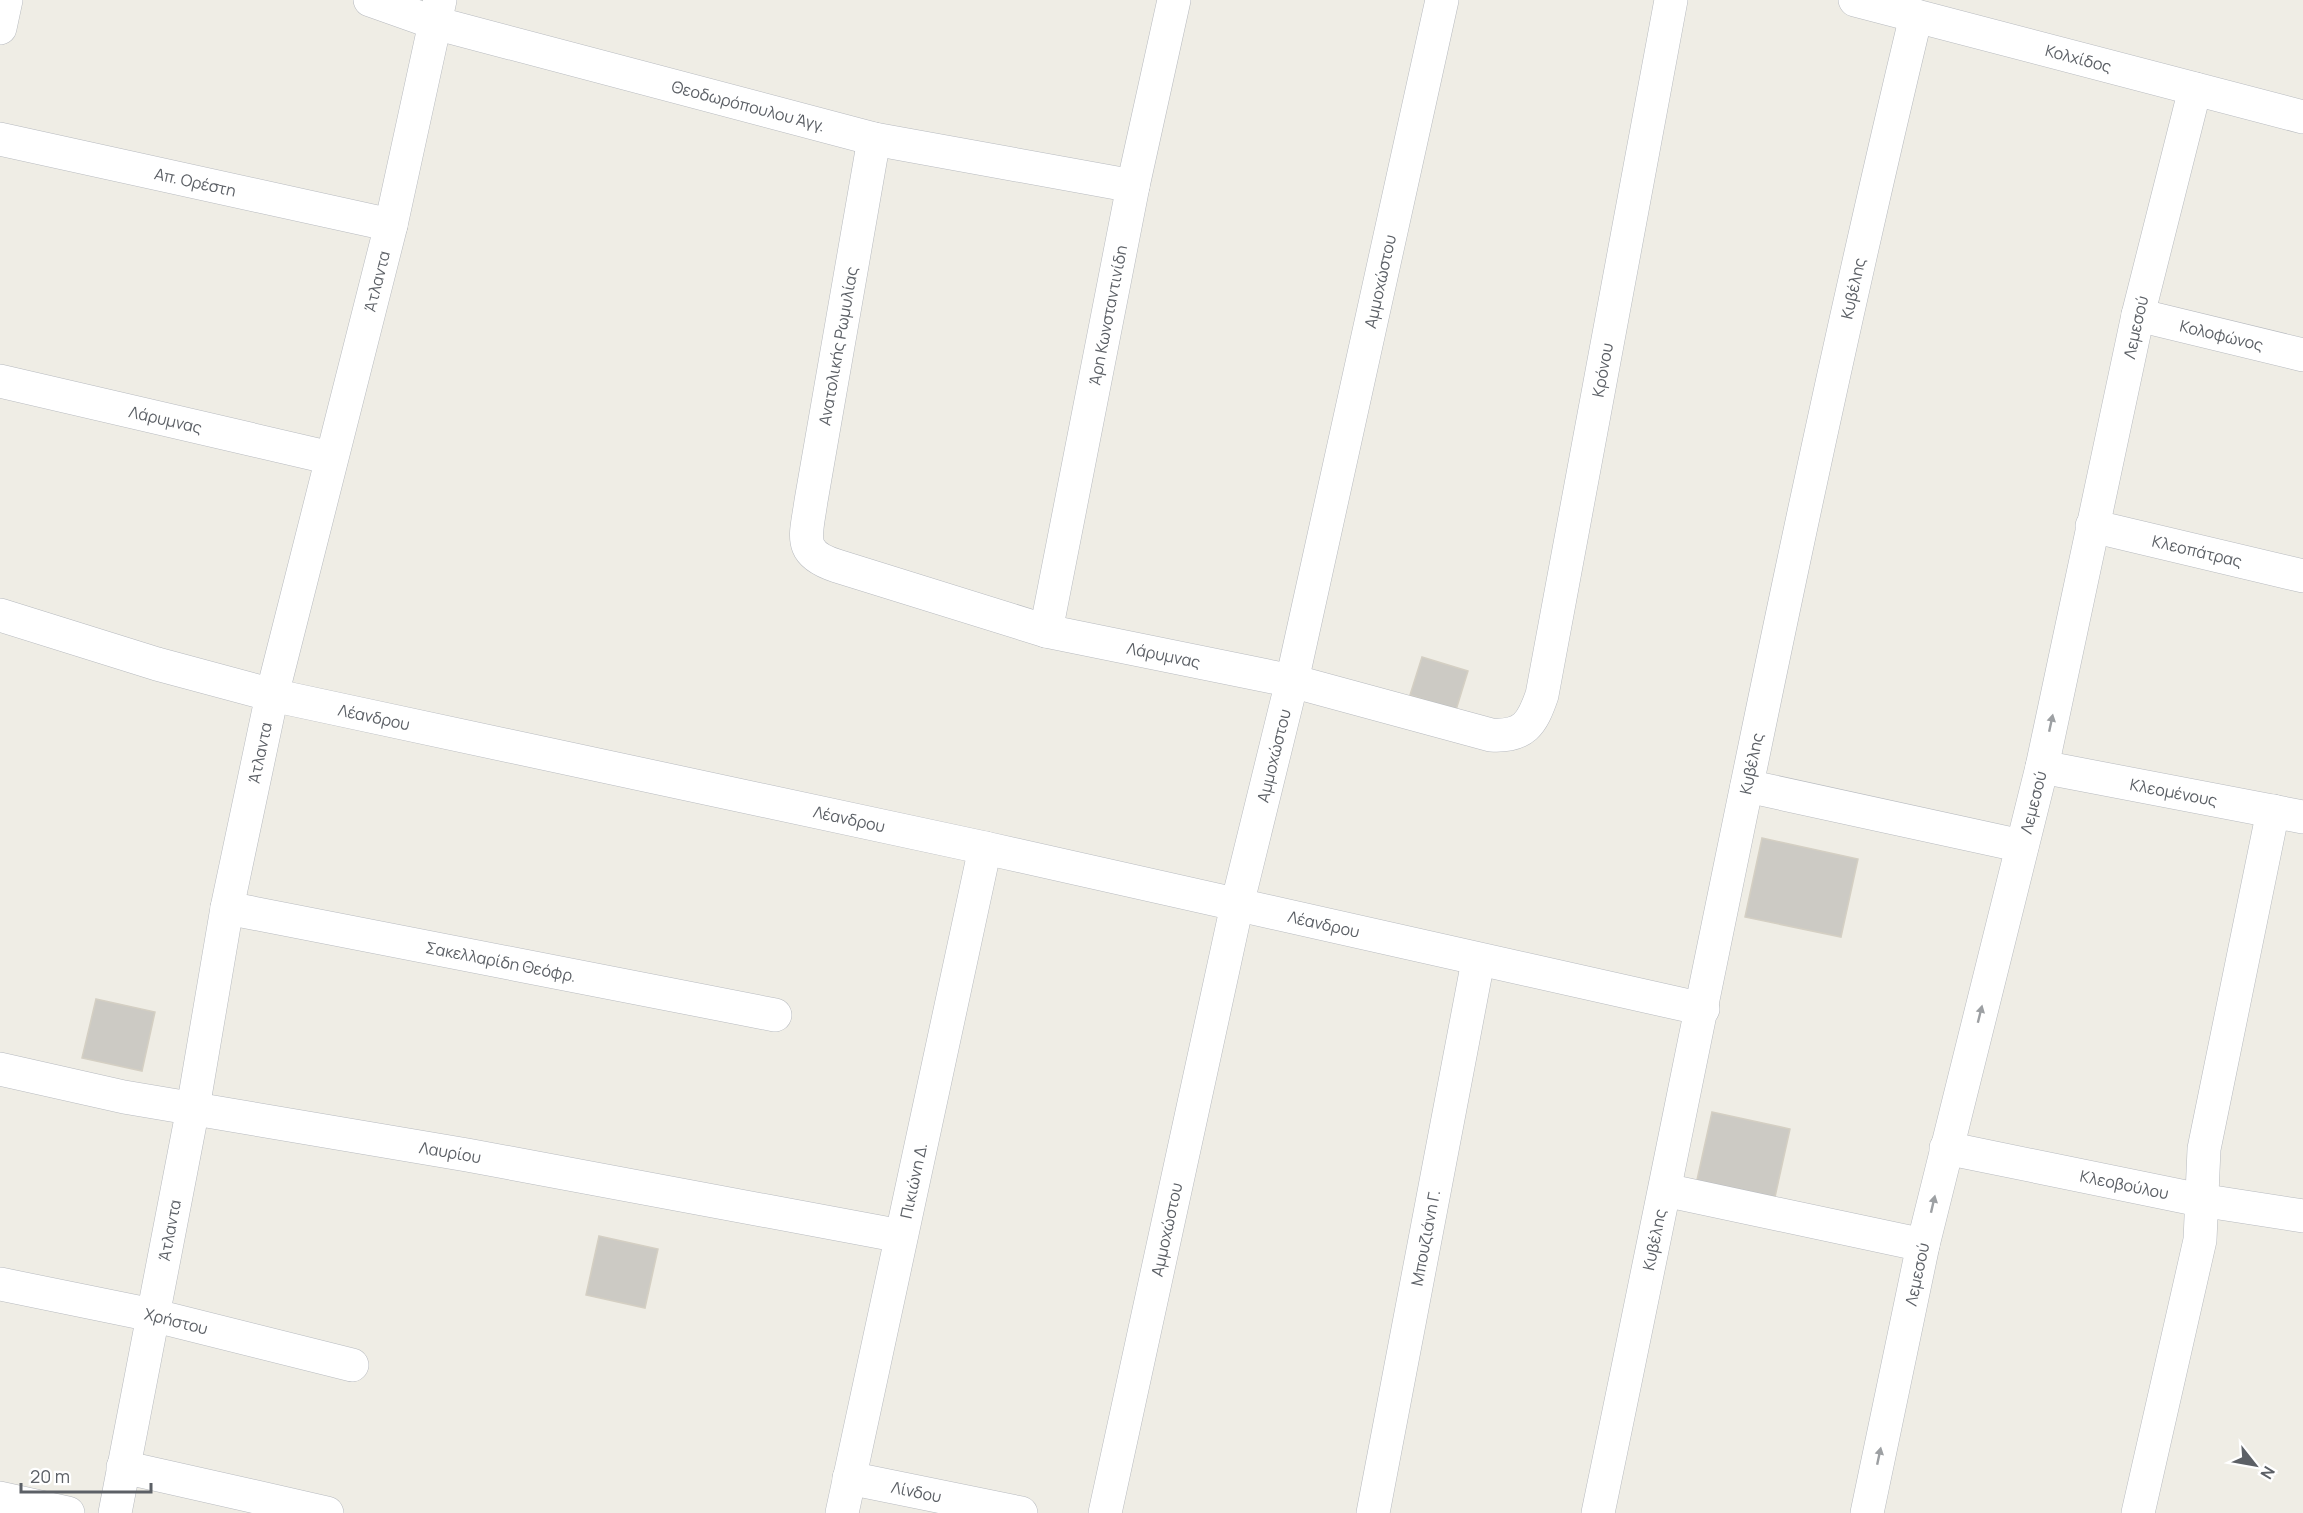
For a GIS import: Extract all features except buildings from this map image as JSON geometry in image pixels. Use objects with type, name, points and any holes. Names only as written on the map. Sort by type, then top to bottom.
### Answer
[{"type":"street","points":[[0,28],[6,0]]},
{"type":"street","name":"Θεοδωρόπουλου Άγγ.","points":[[370,0],[437,11],[874,139],[1133,186]]},
{"type":"street","name":"Άρη Κωνσταντινίδη","points":[[1046,631],[1133,186],[1174,0]]},
{"type":"street","name":"Αμμοχώστου","points":[[1105,1513],[1236,905],[1292,681],[1442,0]]},
{"type":"street","name":"Κρόνου","points":[[1520,732],[1536,714],[1542,695],[1671,0]]},
{"type":"street","name":"Κολχίδος","points":[[1855,0],[2303,117]]},
{"type":"street","name":"Άτλαντα","points":[[115,1513],[193,1108],[227,908],[272,695],[391,225],[437,11]]},
{"type":"street","name":"Κυβέλης","points":[[1599,1513],[1792,557],[1851,289],[1916,16]]},
{"type":"street","name":"Λεμεσού","points":[[1867,1513],[1923,1245],[2042,767],[2138,315],[2195,89]]},
{"type":"street","name":"Απ. Ορέστη","points":[[0,139],[391,225]]},
{"type":"street","name":"Ανατολικής Ρωμυλίας","points":[[810,554],[807,542],[811,501],[874,139]]},
{"type":"street","name":"Κολοφώνος","points":[[2138,315],[2303,355]]},
{"type":"street","name":"Λάρυμνας","points":[[0,381],[331,458]]},
{"type":"street","name":"Κλεοπάτρας","points":[[2092,526],[2303,576]]},
{"type":"street","name":"Λάρυμνας","points":[[810,554],[837,566],[1046,631],[1292,681],[1491,735],[1507,736],[1520,732]]},
{"type":"street","name":"Λέανδρου","points":[[0,615],[157,664],[272,695],[985,848],[1478,961],[1702,1009]]},
{"type":"street","name":"Κλεομένους","points":[[2042,767],[2288,814]]},
{"type":"street","points":[[1747,786],[2022,846]]},
{"type":"street","points":[[2138,1513],[2200,1240],[2204,1149],[2288,814]]},
{"type":"street","name":"Πικιώνη Δ.","points":[[842,1513],[985,848]]},
{"type":"street","name":"Σακελλαρίδη Θεόφρ.","points":[[227,908],[775,1015]]},
{"type":"street","name":"Μπουζιάνη Γ.","points":[[1373,1513],[1478,961]]},
{"type":"street","name":"Λαυρίου","points":[[0,1069],[124,1097],[467,1155],[901,1236]]},
{"type":"street","name":"Κλεοβούλου","points":[[1946,1148],[2200,1200],[2303,1216]]},
{"type":"street","points":[[1665,1190],[1923,1245]]},
{"type":"street","name":"Χρήστου","points":[[0,1284],[152,1315],[352,1365]]},
{"type":"street","points":[[123,1467],[327,1513]]},
{"type":"street","name":"Λίνδου","points":[[849,1478],[1021,1513]]},
{"type":"street","points":[[0,1498],[68,1513]]}]
